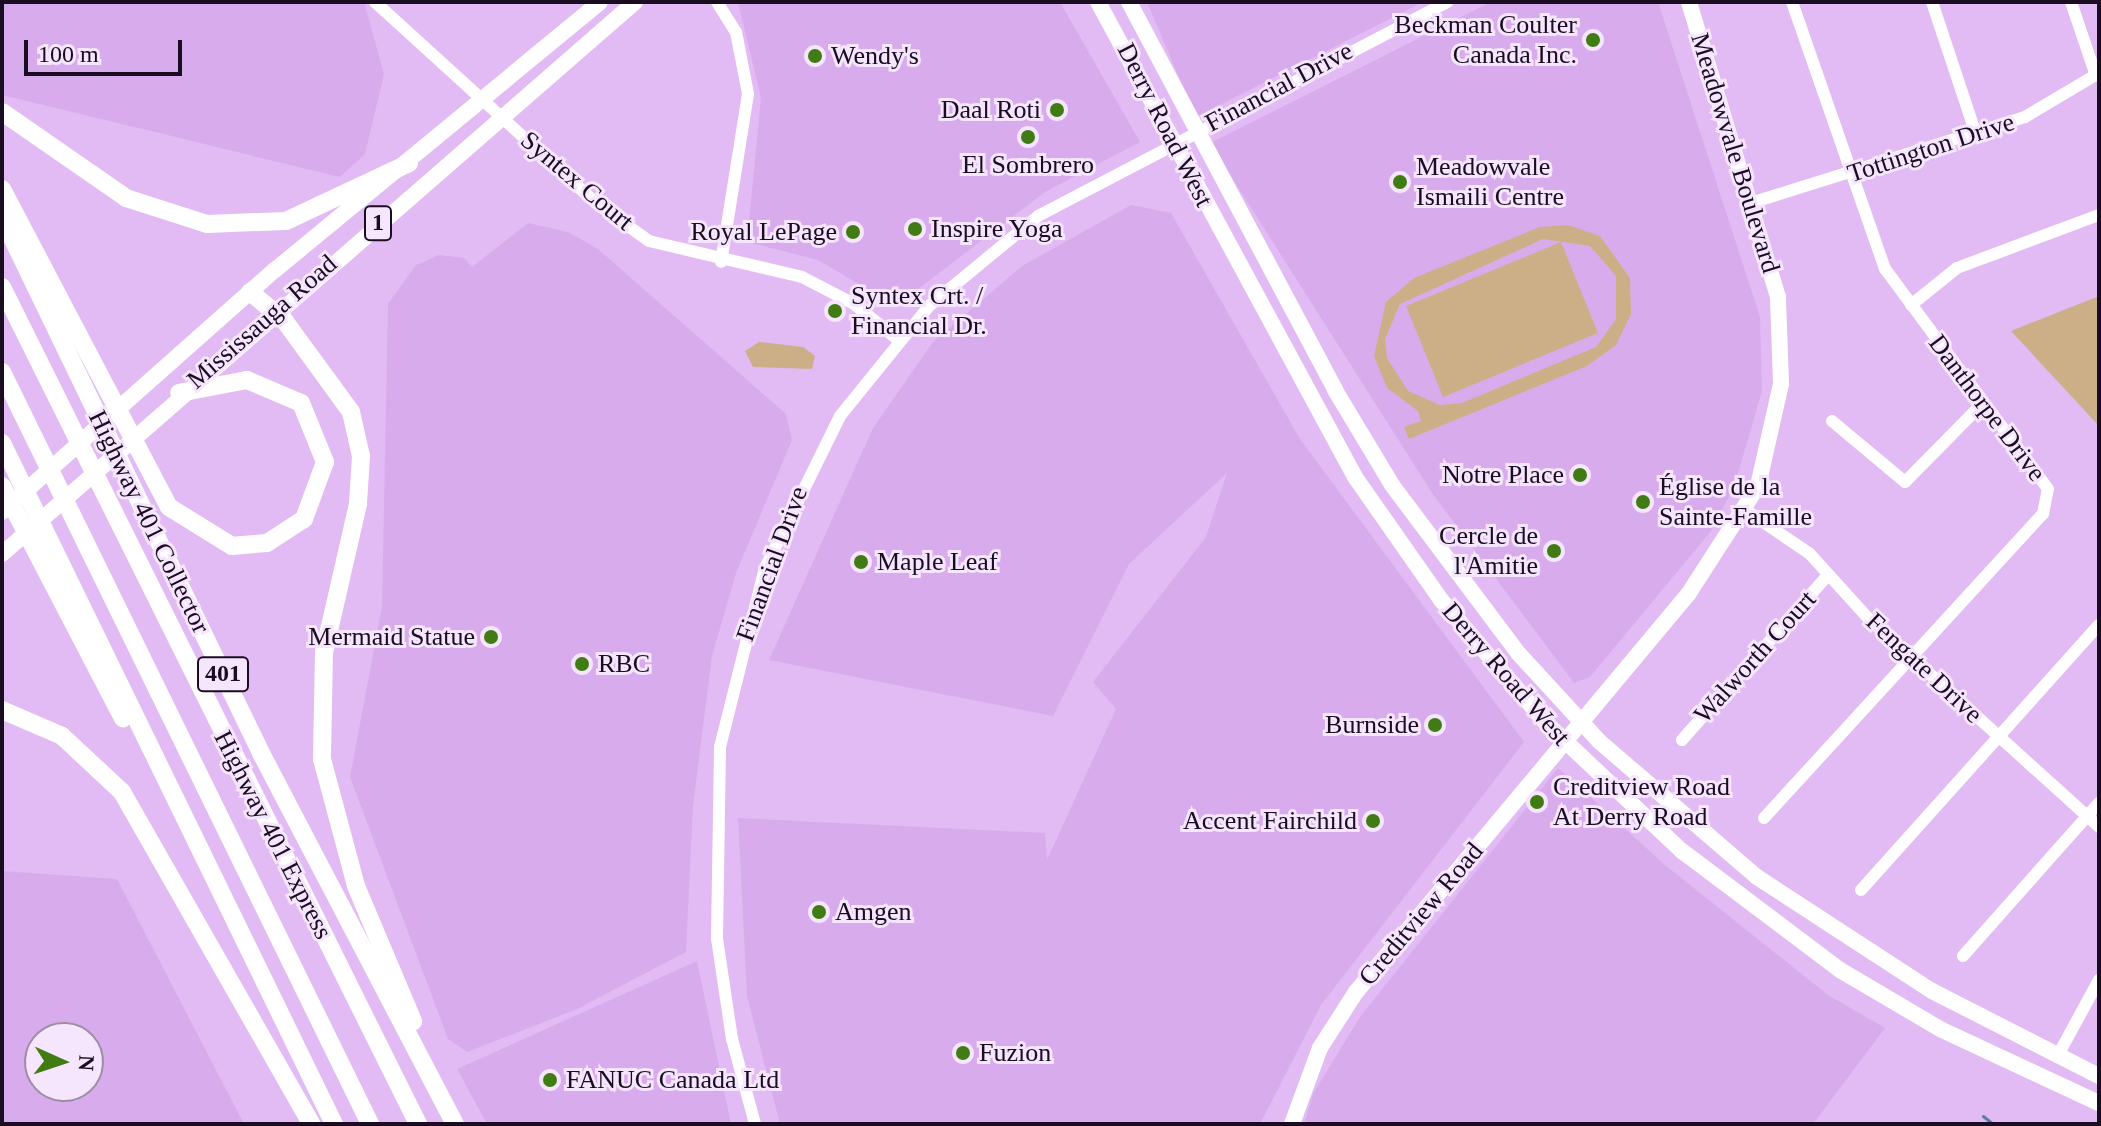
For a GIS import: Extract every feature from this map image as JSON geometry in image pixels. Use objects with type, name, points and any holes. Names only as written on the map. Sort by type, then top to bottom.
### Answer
[{"type":"highway","points":[[2,112],[126,198],[207,224],[286,221],[409,163]]},
{"type":"highway","points":[[2,189],[169,507],[232,546],[267,543],[304,519],[325,462],[301,403],[247,380],[179,393]]},
{"type":"highway","name":"Highway 401 Collector","points":[[2,217],[262,755],[458,1124]]},
{"type":"highway","name":"Highway 401 Express","points":[[2,287],[418,1124]]},
{"type":"highway","points":[[250,292],[274,311],[332,379],[351,412],[361,456],[320,686],[330,799],[377,943],[458,1124]]},
{"type":"highway","name":"Highway 401 Express","points":[[2,372],[370,1124]]},
{"type":"highway","points":[[2,443],[334,1124]]},
{"type":"highway","points":[[2,486],[94,669],[205,858]]},
{"type":"highway","points":[[2,710],[62,736],[122,792],[311,1124]]},
{"type":"main road","name":"Mississauga Road","points":[[2,512],[250,292],[467,117],[600,2]]},
{"type":"main road","name":"Mississauga Road","points":[[2,554],[151,417],[635,2]]},
{"type":"main road","name":"Derry Road West","points":[[1098,2],[1355,477],[1441,600],[1565,743],[1682,851],[1840,970],[1940,1029],[2099,1103]]},
{"type":"main road","name":"Derry Road West","points":[[1129,2],[1196,131],[1392,485],[1484,610],[1581,723],[1757,877],[1919,983],[2099,1076]]},
{"type":"main road","name":"Meadowvale Boulevard","points":[[1581,723],[1747,511],[1774,434],[1783,356],[1778,297],[1754,202],[1689,2]]},
{"type":"main road","name":"Creditview Road","points":[[1292,1124],[1337,1018],[1581,723]]},
{"type":"street","name":"Syntex Court","points":[[375,2],[596,203],[649,241],[833,291],[897,339]]},
{"type":"street","points":[[717,2],[736,32],[748,94],[721,262]]},
{"type":"street","name":"Financial Drive","points":[[755,1124],[717,939],[714,827],[727,707],[754,599],[788,509],[840,416],[897,339],[1038,216],[1173,142],[1448,2]]},
{"type":"street","name":"Danthorpe Drive","points":[[1792,2],[1848,175],[1885,269],[1982,404],[2040,474],[2047,503],[1910,655]]},
{"type":"street","points":[[1932,2],[1976,134]]},
{"type":"street","points":[[2071,2],[2097,74]]},
{"type":"street","name":"Tottington Drive","points":[[1754,202],[1976,134],[2046,107],[2097,74]]},
{"type":"street","points":[[1911,305],[1957,268],[2099,215]]},
{"type":"street","points":[[1832,421],[1905,482],[1982,404]]},
{"type":"street","name":"Fengate Drive","points":[[1747,511],[1828,575],[1910,655],[2099,827]]},
{"type":"street","name":"Walworth Court","points":[[1682,740],[1828,575]]},
{"type":"street","points":[[1861,890],[2099,625]]},
{"type":"street","points":[[1764,818],[1910,655]]},
{"type":"street","points":[[1963,956],[2099,803]]},
{"type":"street","points":[[2057,1057],[2099,980]]},
{"type":"shaded area","points":[[2,2],[364,2],[384,74],[365,154],[340,177],[2,95]]},
{"type":"shaded area","points":[[738,2],[1060,2],[1140,142],[1045,192],[896,306],[818,260],[747,242],[761,98]]},
{"type":"shaded area","points":[[1147,2],[1423,2],[1196,117]]},
{"type":"shaded area","points":[[1491,2],[1658,2],[1760,317],[1762,391],[1734,487],[1711,531],[1590,677],[1574,683],[1432,493],[1210,143]]},
{"type":"shaded area","points":[[1131,205],[1171,213],[1300,439],[1524,742],[1321,1005],[1260,1124],[780,1124],[747,996],[738,818],[1045,833],[1047,860],[1116,709],[1093,682],[1206,537],[1227,473],[1129,564],[1053,716],[769,660],[873,428],[933,342],[1022,266]]},
{"type":"shaded area","points":[[528,223],[568,232],[598,249],[786,414],[792,440],[736,573],[712,656],[693,806],[686,952],[577,1009],[467,1052],[448,1039],[350,777],[382,607],[388,304],[416,265],[439,255],[464,258],[472,267]]},
{"type":"shaded area","points":[[1568,225],[1600,236],[1630,278],[1631,314],[1616,345],[1587,366],[1409,439],[1404,427],[1421,421],[1418,411],[1387,388],[1374,356],[1386,302],[1414,278],[1540,227]],"holes":[[[1543,239],[1590,246],[1616,276],[1616,319],[1596,347],[1462,403],[1440,405],[1408,391],[1387,358],[1385,339],[1400,304]]]},
{"type":"shaded area","points":[[1561,242],[1598,333],[1443,397],[1406,306]]},
{"type":"shaded area","points":[[2099,296],[2099,426],[2011,331]]},
{"type":"shaded area","points":[[759,342],[803,347],[815,356],[812,369],[753,367],[745,351]]},
{"type":"shaded area","points":[[1558,768],[1665,865],[1828,995],[1885,1028],[1813,1124],[1304,1124],[1314,1092],[1360,1017]]},
{"type":"shaded area","points":[[2,871],[117,879],[244,1124],[2,1124]]},
{"type":"shaded area","points":[[697,961],[731,1124],[487,1124],[457,1069]]},
{"type":"waterway","points":[[1983,1116],[1993,1124]]},
{"type":"place","name":"Beckman Coulter Canada Inc.","points":[[1593,40]]},
{"type":"place","name":"Wendy's","points":[[815,56]]},
{"type":"place","name":"Daal Roti","points":[[1057,110]]},
{"type":"place","name":"El Sombrero","points":[[1028,137]]},
{"type":"place","name":"Meadowvale Ismaili Centre","points":[[1400,182]]},
{"type":"place","name":"Inspire Yoga","points":[[915,229]]},
{"type":"place","name":"Royal LePage","points":[[853,232]]},
{"type":"place","name":"Syntex Crt. / Financial Dr.","points":[[835,311]]},
{"type":"place","name":"Notre Place","points":[[1580,475]]},
{"type":"place","name":"Église de la Sainte-Famille","points":[[1643,502]]},
{"type":"place","name":"Cercle de l'Amitie","points":[[1554,551]]},
{"type":"place","name":"Maple Leaf","points":[[861,562]]},
{"type":"place","name":"Mermaid Statue","points":[[491,637]]},
{"type":"place","name":"RBC","points":[[582,664]]},
{"type":"place","name":"Burnside","points":[[1435,725]]},
{"type":"place","name":"Creditview Road At Derry Road","points":[[1537,802]]},
{"type":"place","name":"Accent Fairchild","points":[[1373,821]]},
{"type":"place","name":"Amgen","points":[[819,912]]},
{"type":"place","name":"Fuzion","points":[[963,1053]]},
{"type":"place","name":"FANUC Canada Ltd","points":[[550,1080]]}]
